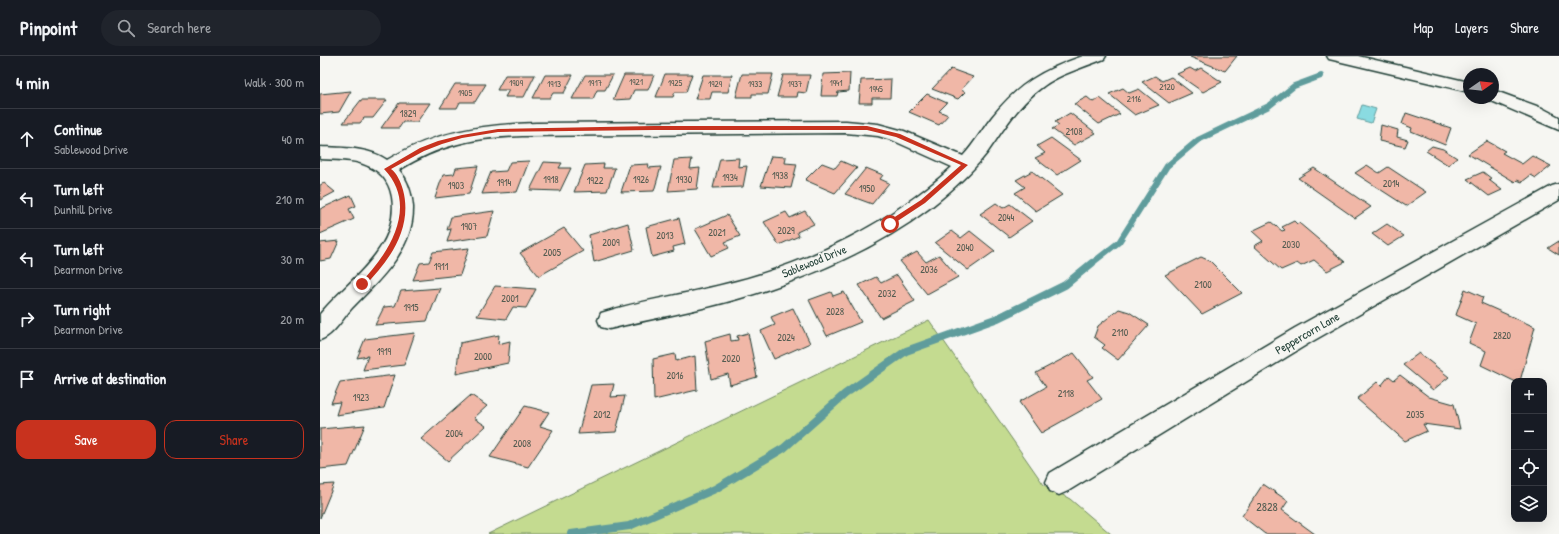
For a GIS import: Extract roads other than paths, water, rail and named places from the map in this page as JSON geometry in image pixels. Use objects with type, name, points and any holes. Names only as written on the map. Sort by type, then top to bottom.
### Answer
[{"type":"street","name":"Sablewood Drive","points":[[609,320],[742,289],[828,258],[890,224],[923,202],[966,165],[979,151],[995,126],[1021,96],[1035,84],[1058,72],[1098,56]]},
{"type":"street","points":[[1335,56],[1463,85]]},
{"type":"street","points":[[1499,97],[1536,112],[1559,124]]},
{"type":"street","points":[[386,169],[422,149],[462,136],[498,130],[577,128],[867,128],[898,135],[966,165]]},
{"type":"street","points":[[320,152],[357,156],[377,162],[391,172],[399,185],[403,202],[401,224],[393,246],[372,274],[320,330]]},
{"type":"street","name":"Peppercorn Lane","points":[[1059,482],[1303,334],[1559,191]]},
{"type":"water","points":[[1362,105],[1376,109],[1371,123],[1357,119]]},
{"type":"waterway","points":[[1091,264],[1119,242],[1167,166],[1198,140],[1269,106],[1294,86],[1321,76]]},
{"type":"waterway","points":[[571,534],[629,526],[715,489],[784,448],[845,394],[906,351],[998,318],[1065,285],[1092,263]]}]
